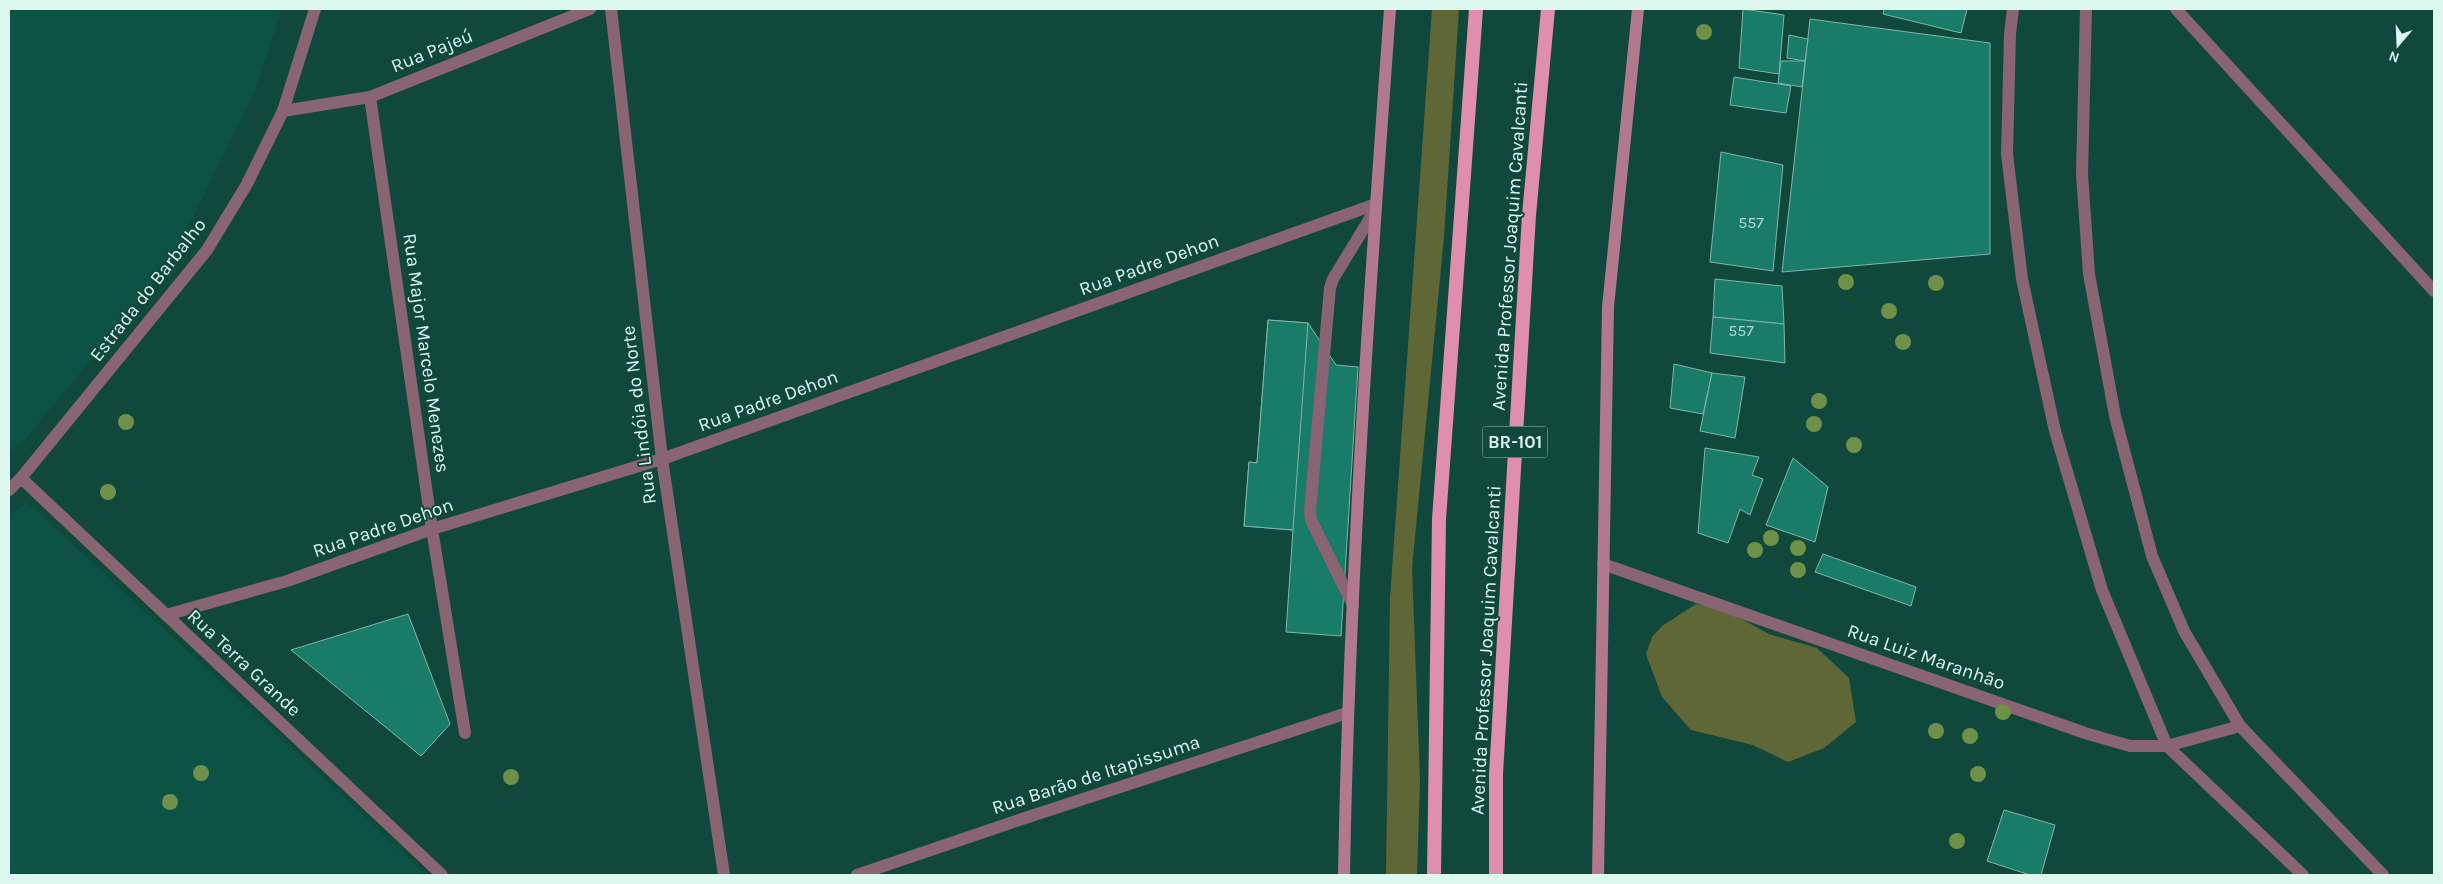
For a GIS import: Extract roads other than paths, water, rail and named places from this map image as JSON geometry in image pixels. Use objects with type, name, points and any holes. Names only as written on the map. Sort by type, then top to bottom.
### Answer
[{"type":"highway","points":[[1434,875],[1439,520],[1476,9]]},
{"type":"highway","name":"Avenida Professor Joaquim Cavalcanti","points":[[1496,875],[1496,774],[1528,215],[1548,9]]},
{"type":"main road","points":[[1344,875],[1347,713],[1375,207],[1390,9]]},
{"type":"main road","points":[[1598,875],[1608,308],[1638,9]]},
{"type":"street","name":"Estrada do Barbalho","points":[[9,490],[21,478],[207,250],[247,184],[283,111],[315,9]]},
{"type":"street","name":"Rua Pajeú","points":[[283,111],[370,97],[590,9]]},
{"type":"street","name":"Rua Lindóia do Norte","points":[[611,9],[662,458],[724,875]]},
{"type":"street","points":[[2013,9],[2010,34],[2007,154],[2022,279],[2055,431],[2102,590],[2167,746],[2303,875]]},
{"type":"street","points":[[2086,9],[2083,184],[2089,274],[2115,416],[2152,556],[2184,632],[2240,726],[2383,875]]},
{"type":"street","points":[[2176,9],[2434,291]]},
{"type":"street","name":"Rua Major Marcelo Menezes","points":[[370,97],[432,529],[465,733]]},
{"type":"street","name":"Rua Padre Dehon","points":[[166,615],[287,581],[432,529],[662,458],[1375,207]]},
{"type":"street","points":[[1353,604],[1311,520],[1310,512],[1330,288],[1333,279],[1375,207]]},
{"type":"street","name":"Rua Terra Grande","points":[[21,478],[442,875]]},
{"type":"street","name":"Rua Luiz Maranhão","points":[[1603,564],[2085,733],[2130,746],[2167,746],[2240,726]]},
{"type":"street","name":"Rua Barão de Itapissuma","points":[[857,875],[1347,713]]}]
